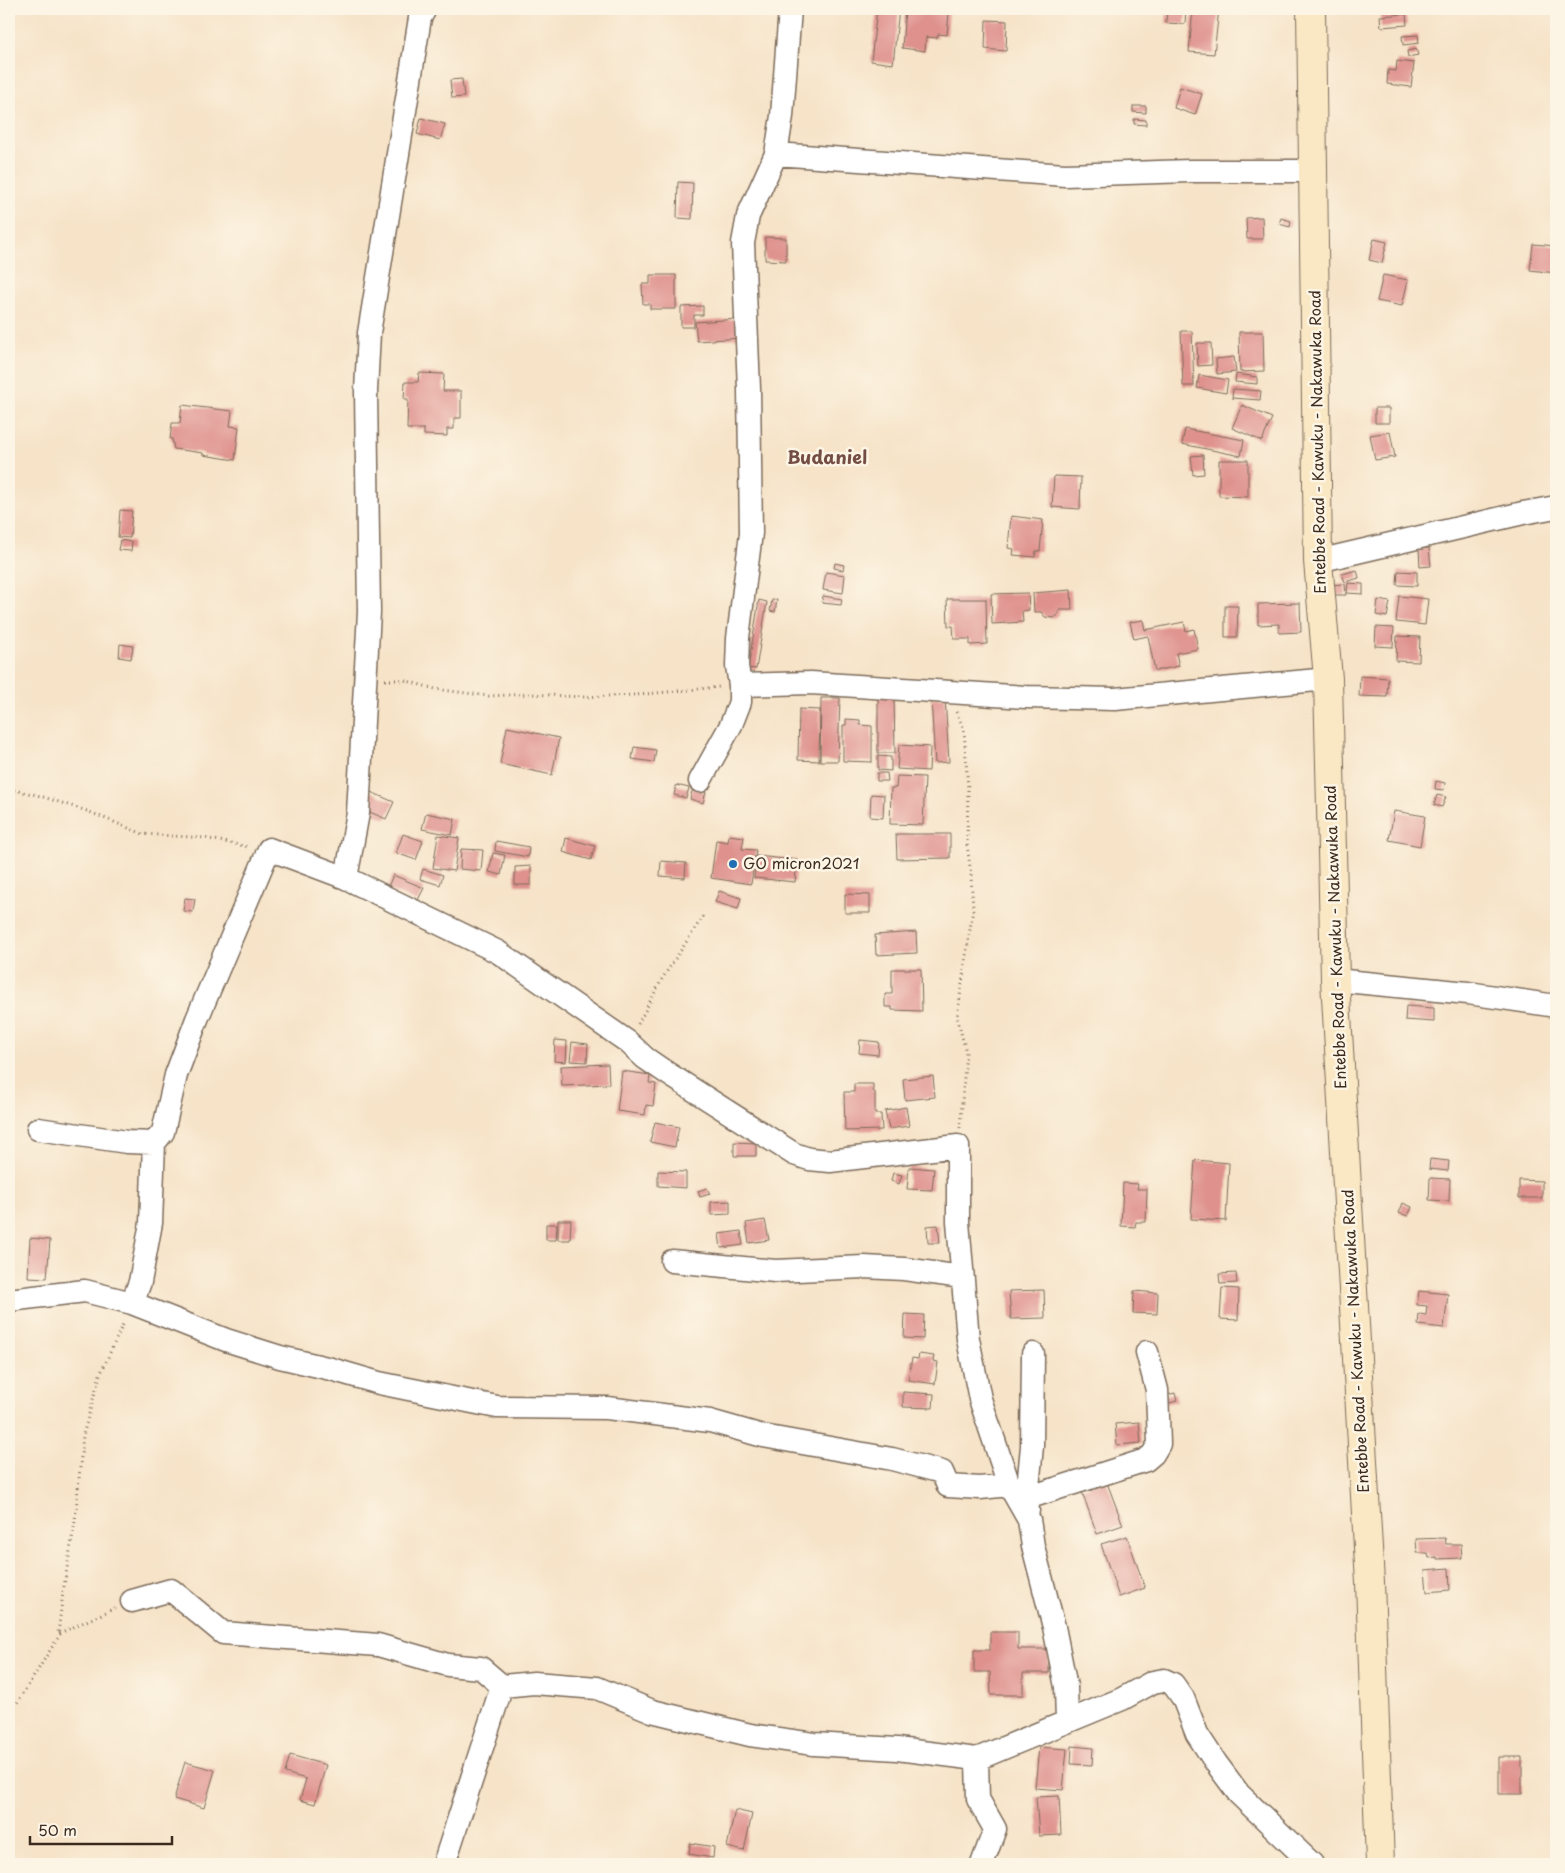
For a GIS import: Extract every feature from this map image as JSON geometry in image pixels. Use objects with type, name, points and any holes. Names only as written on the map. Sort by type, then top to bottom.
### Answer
[{"type":"main road","name":"Entebbe Road - Kawuku - Nakawuka Road","points":[[1311,9],[1318,561],[1328,679],[1335,980],[1370,1582],[1380,1864]]},
{"type":"street","points":[[346,878],[358,813],[367,672],[370,562],[366,465],[366,391],[369,333],[420,18],[425,9]]},
{"type":"street","points":[[700,781],[731,725],[740,702],[737,666],[738,638],[750,533],[749,389],[743,243],[748,216],[776,154],[782,116],[790,9]]},
{"type":"street","points":[[776,154],[1065,175],[1313,170]]},
{"type":"street","points":[[1318,561],[1523,513],[1556,508]]},
{"type":"street","points":[[740,685],[811,683],[1068,699],[1115,699],[1328,679]]},
{"type":"street","points":[[132,1303],[140,1282],[151,1223],[154,1142],[163,1132],[176,1075],[197,1019],[269,849],[346,878],[498,952],[628,1042],[645,1058],[794,1154],[809,1160],[830,1161],[958,1146],[958,1204],[968,1339],[980,1399],[1022,1501],[1054,1627],[1066,1687],[1067,1722]]},
{"type":"street","points":[[1335,980],[1468,994],[1556,1006]]},
{"type":"street","points":[[38,1130],[127,1142],[154,1142]]},
{"type":"street","points":[[672,1261],[775,1271],[864,1267],[904,1269],[962,1277]]},
{"type":"street","points":[[9,1300],[85,1291],[132,1303],[226,1340],[280,1357],[379,1383],[497,1407],[607,1408],[710,1421],[763,1436],[892,1459],[942,1472],[948,1486],[980,1488],[1022,1501],[1146,1460],[1153,1454],[1159,1444],[1158,1390],[1147,1352]]},
{"type":"street","points":[[1022,1501],[1032,1446],[1033,1354]]},
{"type":"street","points":[[132,1601],[170,1590],[223,1633],[378,1645],[448,1665],[481,1668],[502,1686],[534,1683],[597,1688],[652,1711],[750,1735],[814,1744],[897,1749],[978,1759],[1122,1699],[1153,1682],[1164,1680],[1173,1684],[1182,1698],[1197,1734],[1239,1794],[1312,1864]]},
{"type":"street","points":[[444,1864],[502,1686]]},
{"type":"street","points":[[978,1759],[978,1799],[995,1829],[982,1864]]},
{"type":"path","points":[[367,672],[386,680],[404,680],[436,689],[489,696],[532,694],[582,697],[740,685]]},
{"type":"path","points":[[948,691],[964,730],[968,789],[967,844],[973,909],[957,1017],[966,1052],[958,1146]]},
{"type":"path","points":[[9,789],[37,795],[87,811],[143,834],[168,834],[206,838],[269,849]]},
{"type":"path","points":[[628,1042],[662,979],[704,915]]},
{"type":"path","points":[[132,1303],[100,1375],[83,1435],[75,1521],[62,1592],[58,1634],[132,1601]]},
{"type":"path","points":[[9,1708],[17,1703],[60,1634],[132,1601]]},
{"type":"building","points":[[877,9],[899,9],[893,64],[871,61]]},
{"type":"building","points":[[905,9],[939,9],[939,12],[949,13],[947,35],[938,34],[937,38],[926,37],[925,51],[902,48]]},
{"type":"building","points":[[1167,9],[1186,9],[1185,24],[1166,23]]},
{"type":"building","points":[[1193,9],[1219,9],[1214,54],[1189,52]]},
{"type":"building","points":[[1406,14],[1407,25],[1381,27],[1380,16]]},
{"type":"building","points":[[986,20],[1007,21],[1006,51],[985,49]]},
{"type":"building","points":[[1418,35],[1419,43],[1403,45],[1402,36]]},
{"type":"building","points":[[1416,49],[1418,55],[1408,57],[1407,51]]},
{"type":"building","points":[[1397,61],[1414,63],[1411,87],[1387,84],[1388,70],[1396,71]]},
{"type":"building","points":[[462,79],[464,97],[452,98],[450,80]]},
{"type":"building","points":[[1180,87],[1202,94],[1195,115],[1174,108]]},
{"type":"building","points":[[1133,106],[1146,106],[1146,113],[1133,112]]},
{"type":"building","points":[[421,118],[445,124],[440,140],[417,134]]},
{"type":"building","points":[[1134,119],[1146,120],[1146,125],[1134,124]]},
{"type":"building","points":[[678,182],[693,183],[692,219],[677,218]]},
{"type":"building","points":[[1262,217],[1263,239],[1247,239],[1246,218]]},
{"type":"building","points":[[1281,218],[1291,221],[1290,227],[1279,224]]},
{"type":"building","points":[[765,237],[786,238],[786,261],[765,260]]},
{"type":"building","points":[[1374,239],[1387,242],[1382,263],[1369,260]]},
{"type":"building","points":[[1533,244],[1556,246],[1556,273],[1530,270]]},
{"type":"building","points":[[650,275],[676,275],[676,309],[650,309],[650,304],[643,304],[642,284],[650,284]]},
{"type":"building","points":[[1383,275],[1408,280],[1402,306],[1377,301]]},
{"type":"building","points":[[703,306],[703,315],[694,315],[694,327],[681,327],[681,307]]},
{"type":"building","points":[[739,319],[741,338],[697,341],[695,322]]},
{"type":"building","points":[[1181,331],[1192,331],[1194,386],[1183,386]]},
{"type":"building","points":[[1239,332],[1263,332],[1264,371],[1240,372]]},
{"type":"building","points":[[1197,343],[1211,343],[1212,365],[1198,366]]},
{"type":"building","points":[[1234,357],[1236,372],[1217,374],[1216,359]]},
{"type":"building","points":[[419,373],[444,374],[443,391],[461,391],[461,418],[454,418],[454,429],[447,429],[447,436],[424,435],[424,429],[407,429],[408,399],[404,399],[405,382],[418,382]]},
{"type":"building","points":[[1236,374],[1257,377],[1257,384],[1235,382]]},
{"type":"building","points":[[1199,375],[1228,380],[1226,393],[1197,388]]},
{"type":"building","points":[[1233,389],[1261,391],[1260,400],[1232,398]]},
{"type":"building","points":[[182,405],[232,411],[230,426],[239,427],[235,460],[174,449],[172,439],[170,439],[172,423],[180,423]]},
{"type":"building","points":[[1242,405],[1272,418],[1262,441],[1232,428]]},
{"type":"building","points":[[1375,408],[1389,408],[1389,423],[1375,423]]},
{"type":"building","points":[[1185,429],[1244,440],[1241,456],[1182,444]]},
{"type":"building","points":[[1390,432],[1395,457],[1375,460],[1370,435]]},
{"type":"building","points":[[1203,455],[1204,474],[1193,475],[1191,456]]},
{"type":"building","points":[[1219,460],[1248,460],[1248,497],[1219,496]]},
{"type":"building","points":[[1054,476],[1081,477],[1080,509],[1052,507]]},
{"type":"building","points":[[120,510],[132,511],[130,538],[118,537]]},
{"type":"building","points":[[1011,516],[1043,520],[1040,551],[1036,551],[1035,557],[1013,555],[1014,549],[1008,548]]},
{"type":"building","points":[[120,540],[132,542],[131,551],[118,550]]},
{"type":"building","points":[[1429,548],[1431,566],[1420,567],[1419,549]]},
{"type":"building","points":[[835,563],[844,565],[843,570],[834,568]]},
{"type":"building","points":[[1357,570],[1359,578],[1345,582],[1342,574]]},
{"type":"building","points":[[1398,571],[1417,572],[1417,586],[1397,585]]},
{"type":"building","points":[[826,572],[845,575],[843,593],[823,590]]},
{"type":"building","points":[[1348,583],[1363,584],[1363,594],[1347,593]]},
{"type":"building","points":[[1345,584],[1346,595],[1328,595],[1327,585]]},
{"type":"building","points":[[1071,590],[1072,610],[1060,610],[1057,616],[1053,618],[1045,617],[1041,612],[1034,612],[1033,593]]},
{"type":"building","points":[[1028,593],[1029,610],[1022,611],[1023,622],[992,624],[991,594]]},
{"type":"building","points":[[823,596],[842,599],[841,605],[822,603]]},
{"type":"building","points":[[1399,596],[1428,599],[1425,625],[1396,622]]},
{"type":"building","points":[[947,599],[986,599],[987,644],[970,645],[970,639],[954,639],[953,626],[948,626]]},
{"type":"building","points":[[759,600],[767,602],[756,669],[748,668]]},
{"type":"building","points":[[772,600],[777,600],[775,612],[770,611]]},
{"type":"building","points":[[1378,600],[1390,602],[1387,617],[1376,615]]},
{"type":"building","points":[[1300,603],[1301,632],[1279,633],[1279,624],[1258,625],[1258,604]]},
{"type":"building","points":[[1225,606],[1238,606],[1237,637],[1225,637]]},
{"type":"building","points":[[1143,620],[1145,630],[1184,622],[1186,631],[1194,629],[1198,649],[1176,653],[1179,666],[1155,671],[1148,636],[1134,639],[1130,622]]},
{"type":"building","points":[[1376,627],[1394,628],[1393,647],[1375,646]]},
{"type":"building","points":[[1397,636],[1420,637],[1419,662],[1396,661]]},
{"type":"building","points":[[120,644],[133,646],[131,659],[119,657]]},
{"type":"building","points":[[1360,676],[1388,678],[1387,697],[1359,696]]},
{"type":"building","points":[[878,696],[894,696],[895,753],[878,753]]},
{"type":"building","points":[[945,697],[949,762],[935,763],[931,698]]},
{"type":"building","points":[[821,698],[840,698],[838,761],[820,761]]},
{"type":"building","points":[[799,709],[820,710],[819,761],[798,760]]},
{"type":"building","points":[[846,719],[860,720],[860,725],[872,726],[872,762],[843,761],[843,725],[846,725]]},
{"type":"building","points":[[507,727],[559,738],[552,775],[500,764]]},
{"type":"building","points":[[899,745],[930,747],[929,771],[897,769]]},
{"type":"building","points":[[634,747],[656,750],[654,762],[632,759]]},
{"type":"building","points":[[878,756],[891,757],[891,771],[878,770]]},
{"type":"building","points":[[877,773],[887,773],[888,781],[877,781]]},
{"type":"building","points":[[897,776],[925,777],[923,825],[890,824],[891,788],[896,788]]},
{"type":"building","points":[[1436,781],[1445,783],[1444,790],[1435,789]]},
{"type":"building","points":[[676,785],[689,788],[686,798],[674,795]]},
{"type":"building","points":[[693,788],[706,792],[703,803],[690,799]]},
{"type":"building","points":[[371,792],[394,802],[386,819],[363,809]]},
{"type":"building","points":[[871,794],[884,795],[883,818],[870,817]]},
{"type":"building","points":[[1437,795],[1446,797],[1442,807],[1434,805]]},
{"type":"building","points":[[1394,811],[1425,816],[1420,846],[1389,840]]},
{"type":"building","points":[[426,813],[455,819],[452,835],[422,829]]},
{"type":"building","points":[[403,834],[423,841],[416,860],[396,853]]},
{"type":"building","points":[[896,834],[950,834],[950,858],[897,859]]},
{"type":"building","points":[[438,835],[459,838],[454,871],[433,868]]},
{"type":"building","name":"GO micron2021","points":[[729,835],[744,837],[742,849],[756,850],[751,884],[711,878],[716,840],[728,842]]},
{"type":"building","points":[[566,838],[595,846],[591,860],[563,852]]},
{"type":"building","points":[[496,841],[529,847],[528,857],[495,851]]},
{"type":"building","points":[[461,849],[483,850],[481,871],[460,869]]},
{"type":"building","points":[[493,853],[505,855],[501,875],[489,872]]},
{"type":"building","points":[[756,856],[797,860],[795,882],[754,878]]},
{"type":"building","points":[[661,861],[686,863],[685,878],[660,876]]},
{"type":"building","points":[[531,866],[531,885],[515,885],[515,867]]},
{"type":"building","points":[[423,869],[443,875],[440,885],[420,879]]},
{"type":"building","points":[[393,875],[424,888],[417,902],[387,889]]},
{"type":"building","points":[[719,891],[741,898],[738,909],[715,902]]},
{"type":"building","points":[[845,894],[870,895],[870,913],[845,913]]},
{"type":"building","points":[[185,898],[195,899],[193,912],[183,911]]},
{"type":"building","points":[[916,932],[917,953],[876,955],[875,935]]},
{"type":"building","points":[[892,969],[921,969],[922,1011],[892,1010],[892,1007],[885,1007],[885,994],[892,994]]},
{"type":"building","points":[[1406,1006],[1434,1008],[1434,1022],[1405,1020]]},
{"type":"building","points":[[555,1040],[567,1041],[566,1062],[554,1061]]},
{"type":"building","points":[[860,1040],[879,1042],[878,1055],[859,1053]]},
{"type":"building","points":[[572,1042],[588,1044],[587,1062],[570,1061]]},
{"type":"building","points":[[608,1064],[609,1084],[562,1086],[561,1066]]},
{"type":"building","points":[[622,1071],[650,1075],[649,1083],[656,1084],[653,1106],[646,1105],[645,1115],[617,1111]]},
{"type":"building","points":[[933,1076],[935,1097],[905,1100],[903,1079]]},
{"type":"building","points":[[854,1084],[873,1084],[875,1114],[881,1114],[882,1130],[845,1131],[844,1092],[854,1092]]},
{"type":"building","points":[[906,1107],[909,1126],[889,1129],[885,1111]]},
{"type":"building","points":[[655,1122],[679,1127],[675,1147],[650,1142]]},
{"type":"building","points":[[734,1142],[756,1143],[756,1156],[734,1156]]},
{"type":"building","points":[[1430,1159],[1449,1161],[1448,1171],[1429,1169]]},
{"type":"building","points":[[1195,1160],[1229,1163],[1226,1221],[1191,1219]]},
{"type":"building","points":[[909,1167],[934,1169],[932,1190],[907,1189]]},
{"type":"building","points":[[658,1171],[686,1172],[686,1188],[658,1186]]},
{"type":"building","points":[[893,1173],[902,1175],[899,1184],[891,1181]]},
{"type":"building","points":[[1430,1178],[1450,1179],[1449,1201],[1429,1200]]},
{"type":"building","points":[[1519,1180],[1542,1181],[1542,1198],[1519,1198]]},
{"type":"building","points":[[1123,1183],[1138,1184],[1137,1189],[1147,1189],[1146,1222],[1136,1222],[1135,1227],[1121,1226]]},
{"type":"building","points":[[707,1188],[710,1194],[700,1197],[698,1191]]},
{"type":"building","points":[[730,1201],[730,1214],[711,1215],[711,1202]]},
{"type":"building","points":[[1403,1203],[1412,1207],[1408,1216],[1399,1213]]},
{"type":"building","points":[[558,1220],[571,1220],[570,1240],[558,1240]]},
{"type":"building","points":[[765,1220],[769,1240],[749,1243],[746,1223]]},
{"type":"building","points":[[546,1224],[557,1224],[556,1240],[546,1240]]},
{"type":"building","points":[[938,1225],[940,1243],[928,1243],[927,1226]]},
{"type":"building","points":[[741,1231],[743,1245],[721,1248],[719,1234]]},
{"type":"building","points":[[30,1238],[50,1240],[47,1278],[28,1277]]},
{"type":"building","points":[[1236,1273],[1237,1283],[1220,1284],[1219,1274]]},
{"type":"building","points":[[1222,1288],[1239,1289],[1238,1320],[1220,1319]]},
{"type":"building","points":[[1044,1290],[1045,1318],[1011,1319],[1009,1291]]},
{"type":"building","points":[[1134,1291],[1158,1293],[1157,1314],[1133,1313]]},
{"type":"building","points":[[1419,1291],[1448,1294],[1444,1328],[1418,1325],[1419,1314],[1426,1315],[1427,1306],[1417,1305]]},
{"type":"building","points":[[905,1314],[924,1315],[923,1339],[904,1338]]},
{"type":"building","points":[[919,1354],[934,1356],[933,1361],[938,1362],[935,1384],[908,1380],[912,1358],[918,1359]]},
{"type":"building","points":[[903,1392],[934,1394],[933,1408],[903,1407]]},
{"type":"building","points":[[1175,1393],[1177,1401],[1166,1404],[1164,1396]]},
{"type":"building","points":[[1139,1422],[1141,1443],[1117,1445],[1115,1424]]},
{"type":"building","points":[[1106,1480],[1123,1525],[1097,1534],[1081,1489]]},
{"type":"building","points":[[1127,1536],[1145,1588],[1119,1597],[1101,1544]]},
{"type":"building","points":[[1445,1538],[1446,1544],[1461,1544],[1462,1558],[1437,1559],[1437,1557],[1429,1558],[1428,1553],[1417,1553],[1416,1539]]},
{"type":"building","points":[[1449,1568],[1450,1590],[1427,1592],[1425,1570]]},
{"type":"building","points":[[990,1632],[1018,1632],[1018,1649],[1049,1649],[1049,1673],[1023,1673],[1023,1695],[991,1695],[990,1672],[974,1672],[974,1650],[990,1650]]},
{"type":"building","points":[[1072,1746],[1093,1748],[1092,1765],[1071,1764]]},
{"type":"building","points":[[1039,1747],[1067,1749],[1063,1790],[1035,1788]]},
{"type":"building","points":[[290,1755],[326,1765],[315,1804],[300,1800],[306,1779],[285,1773]]},
{"type":"building","points":[[1499,1757],[1522,1757],[1522,1794],[1499,1794]]},
{"type":"building","points":[[185,1762],[215,1770],[204,1808],[174,1799]]},
{"type":"building","points":[[1059,1796],[1061,1835],[1039,1836],[1036,1797]]},
{"type":"building","points":[[735,1810],[752,1814],[744,1851],[727,1847]]},
{"type":"building","points":[[690,1843],[714,1847],[713,1858],[689,1854]]},
{"type":"building","points":[[691,1861],[713,1863],[691,1864]]},
{"type":"place","name":"GO micron2021","points":[[733,864]]},
{"type":"district","name":"Budaniel","points":[[827,458]]}]
